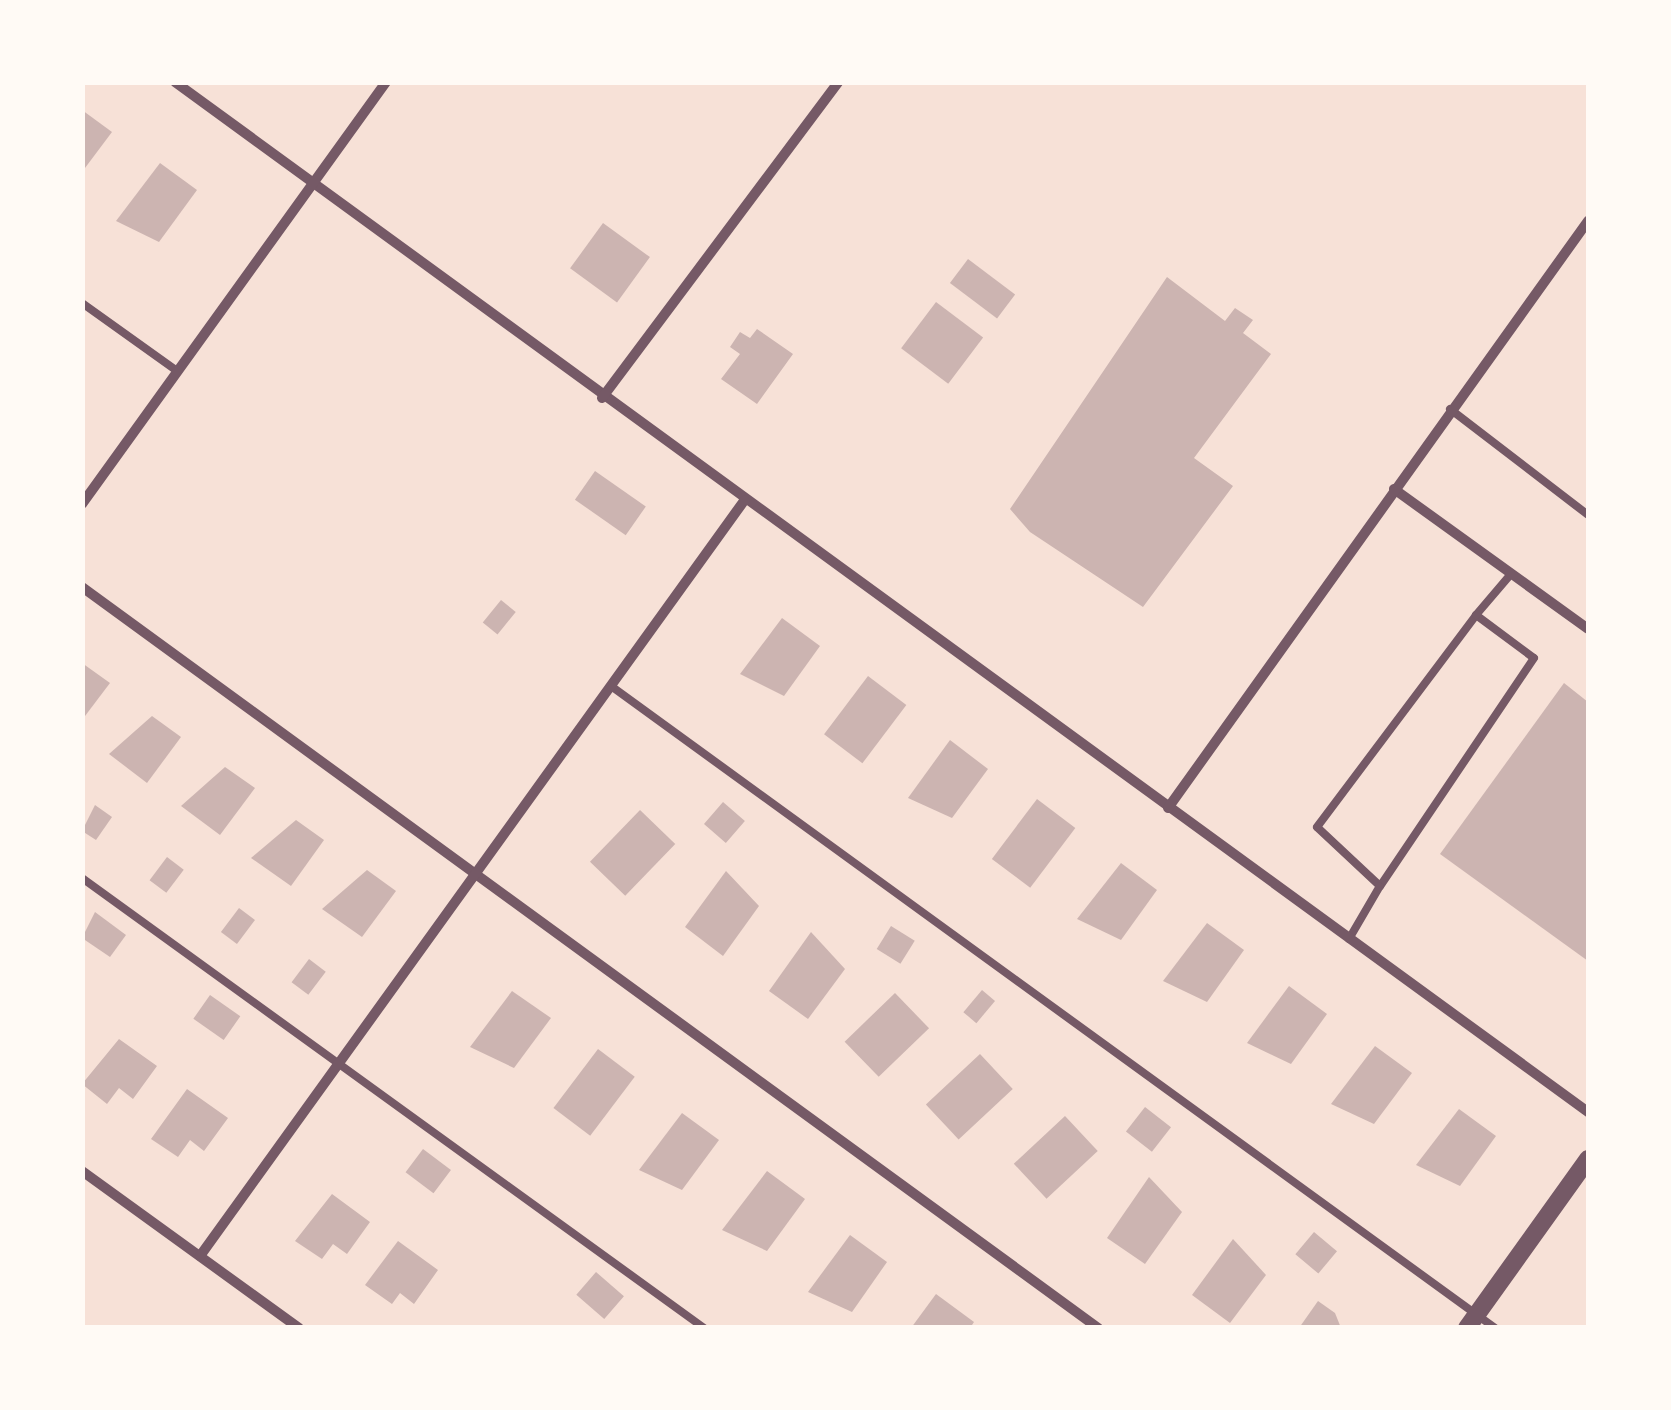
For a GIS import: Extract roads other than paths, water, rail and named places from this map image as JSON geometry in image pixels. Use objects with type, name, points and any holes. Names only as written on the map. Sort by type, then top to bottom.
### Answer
[{"type":"street","points":[[175,82],[602,398],[1588,1112]]},
{"type":"street","points":[[82,504],[386,82]]},
{"type":"street","points":[[602,398],[838,82]]},
{"type":"street","points":[[1168,808],[1497,342],[1588,221]]},
{"type":"street","points":[[1394,489],[1588,630]]},
{"type":"street","points":[[200,1256],[336,1062],[744,501]]},
{"type":"street","points":[[82,587],[1098,1328]]},
{"type":"street","points":[[1471,1321],[1588,1159]]},
{"type":"street","points":[[82,1171],[299,1328]]},
{"type":"lane","points":[[82,303],[177,372]]},
{"type":"lane","points":[[1450,409],[1588,515]]},
{"type":"lane","points":[[1380,886],[1317,827],[1511,574]]},
{"type":"lane","points":[[1349,939],[1380,886],[1534,658],[1476,615]]},
{"type":"lane","points":[[612,686],[1471,1321],[1495,1328]]},
{"type":"lane","points":[[82,878],[704,1328]]}]
